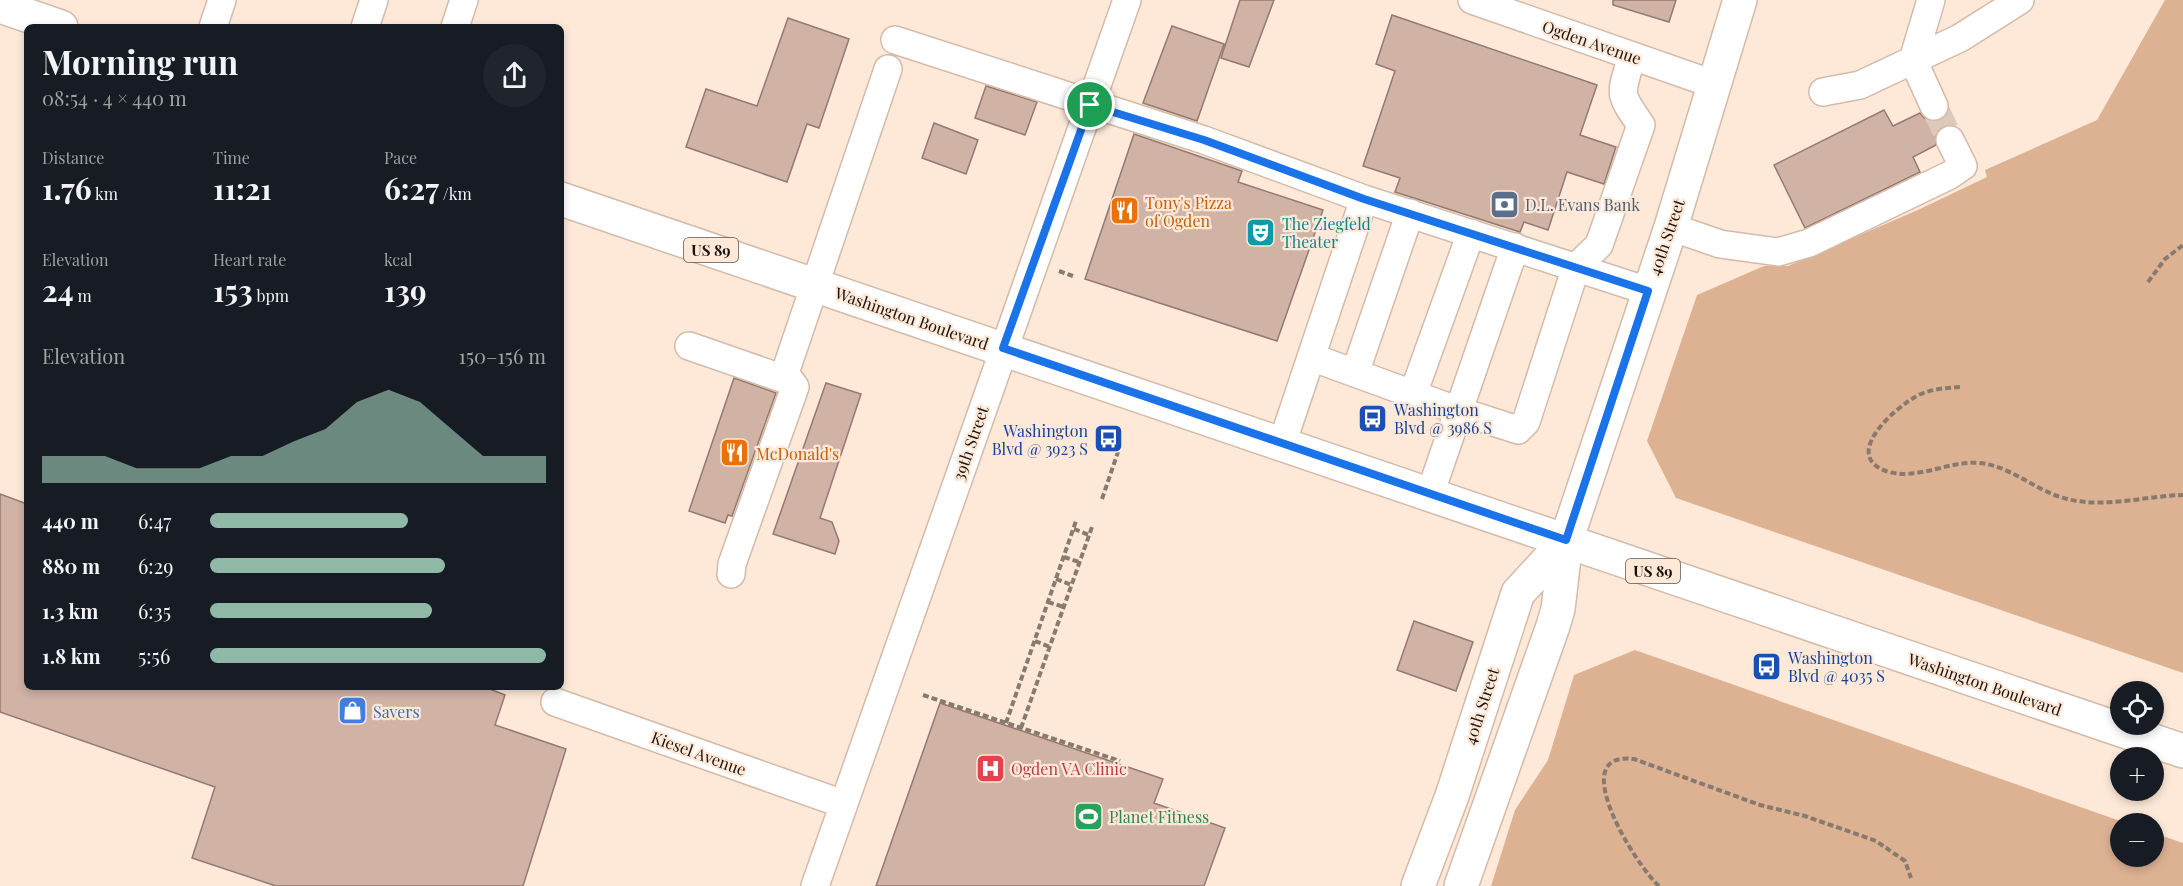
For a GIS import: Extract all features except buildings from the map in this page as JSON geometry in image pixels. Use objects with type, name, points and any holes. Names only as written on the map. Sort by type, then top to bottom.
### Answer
[{"type":"main road","name":"40th Street","points":[[1461,886],[1553,626],[1558,609],[1566,540],[1671,227],[1740,0]]},
{"type":"main road","points":[[0,6],[52,24]]},
{"type":"main road","name":"Washington Boulevard","points":[[564,200],[2183,751]]},
{"type":"main road","name":"40th Street","points":[[1420,884],[1452,796],[1518,593],[1566,540]]},
{"type":"street","points":[[214,24],[222,0]]},
{"type":"street","points":[[366,24],[374,0]]},
{"type":"street","points":[[456,24],[464,0]]},
{"type":"street","name":"39th Street","points":[[815,886],[1127,0]]},
{"type":"street","name":"Ogden Avenue","points":[[1472,0],[1713,84]]},
{"type":"street","points":[[1931,0],[1912,60],[1934,106]]},
{"type":"street","points":[[1824,92],[1860,85],[1960,38],[2020,0]]},
{"type":"street","points":[[895,40],[1090,105],[1204,140],[1364,199],[1648,291]]},
{"type":"street","points":[[1311,357],[1518,430],[1526,422],[1576,267],[1599,245],[1641,125],[1625,102],[1622,92],[1632,56]]},
{"type":"street","points":[[731,574],[732,564],[795,387],[785,373],[813,284],[888,69]]},
{"type":"street","points":[[1671,227],[1720,244],[1778,252],[1809,243],[1950,175],[1963,166],[1950,140]]},
{"type":"street","points":[[1282,444],[1364,199]]},
{"type":"street","points":[[1355,373],[1410,213]]},
{"type":"street","points":[[1413,394],[1471,233]]},
{"type":"street","points":[[1430,494],[1515,247]]},
{"type":"street","points":[[689,346],[790,381]]},
{"type":"street","name":"Kiesel Avenue","points":[[555,702],[843,804]]},
{"type":"path","points":[[2148,282],[2165,259],[2183,245]]},
{"type":"path","points":[[1960,387],[1940,389],[1916,396],[1873,435],[1868,452],[1872,459],[1886,471],[1897,474],[1967,463],[1981,463],[1994,466],[2060,497],[2077,501],[2124,502],[2183,495]]},
{"type":"path","points":[[1102,499],[1118,452]]},
{"type":"path","points":[[1006,723],[1076,521]]},
{"type":"path","points":[[1021,728],[1092,527]]},
{"type":"path","points":[[1074,530],[1089,535]]},
{"type":"path","points":[[1064,557],[1079,562]]},
{"type":"path","points":[[1056,579],[1072,585]]},
{"type":"path","points":[[1048,602],[1064,608]]},
{"type":"path","points":[[1035,641],[1050,647]]},
{"type":"path","points":[[922,695],[1120,761]]},
{"type":"path","points":[[1659,886],[1651,880],[1610,811],[1603,774],[1605,766],[1613,760],[1634,759],[1760,805],[1805,816],[1876,841],[1905,861],[1911,878]]},
{"type":"shaded area","points":[[2165,0],[2183,0],[2183,673],[1676,498],[1647,441],[1697,295],[1764,266],[1788,266],[1920,209],[1987,177],[1985,170],[2097,120]]},
{"type":"shaded area","points":[[1635,650],[2110,817],[2110,867],[2164,867],[2164,836],[2183,843],[2183,886],[1491,886],[1515,810],[1548,760],[1574,675]]},
{"type":"tunnel","points":[[1934,106],[1950,140]]},
{"type":"place","name":"D.L. Evans Bank","points":[[1504,204]]},
{"type":"place","name":"Tony's Pizza of Ogden","points":[[1124,211]]},
{"type":"place","name":"The Ziegfeld Theater","points":[[1261,232]]},
{"type":"place","name":"Washington Blvd @ 3986 S","points":[[1373,418]]},
{"type":"place","name":"Washington Blvd @ 3923 S","points":[[1109,439]]},
{"type":"place","name":"McDonald's","points":[[735,453]]},
{"type":"place","name":"Washington Blvd @ 4035 S","points":[[1767,666]]},
{"type":"place","name":"Savers","points":[[352,711]]},
{"type":"place","name":"Ogden VA Clinic","points":[[990,768]]},
{"type":"place","name":"Planet Fitness","points":[[1088,816]]},
{"type":"route","points":[[1090,105],[1204,140],[1364,199],[1648,291],[1566,540],[1003,348],[1090,105]]}]
